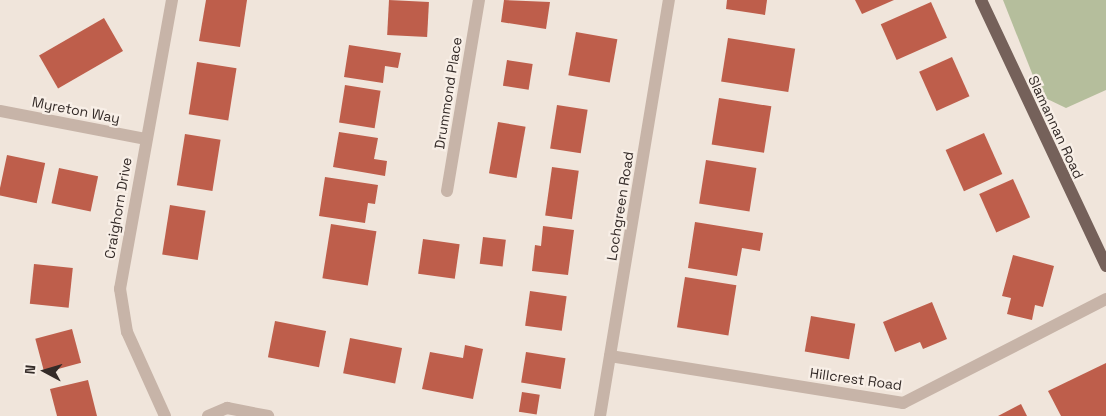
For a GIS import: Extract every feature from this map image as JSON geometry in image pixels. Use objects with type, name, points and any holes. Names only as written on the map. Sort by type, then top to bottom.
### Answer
[{"type":"main road","name":"Slamannan Road","points":[[981,0],[1106,266]]},
{"type":"street","name":"Craighorn Drive","points":[[165,416],[128,332],[120,289],[172,0]]},
{"type":"street","name":"Drummond Place","points":[[447,191],[479,0]]},
{"type":"street","name":"Lochgreen Road","points":[[600,416],[669,0]]},
{"type":"street","name":"Myreton Way","points":[[0,111],[146,139]]},
{"type":"street","name":"Hillcrest Road","points":[[610,356],[903,403],[1106,299]]},
{"type":"street","points":[[208,416],[228,408],[268,416]]},
{"type":"green space","points":[[1003,0],[1106,0],[1106,90],[1066,108],[1041,96]]},
{"type":"building","points":[[206,0],[247,0],[240,47],[199,41]]},
{"type":"building","points":[[389,0],[429,2],[427,37],[387,35]]},
{"type":"building","points":[[504,0],[550,2],[546,29],[501,22]]},
{"type":"building","points":[[727,0],[767,0],[765,15],[726,9]]},
{"type":"building","points":[[855,0],[894,0],[862,14]]},
{"type":"building","points":[[931,2],[947,38],[897,60],[881,24]]},
{"type":"building","points":[[104,18],[123,51],[58,88],[39,56]]},
{"type":"building","points":[[576,32],[617,39],[610,83],[568,75]]},
{"type":"building","points":[[728,38],[795,49],[788,92],[721,81]]},
{"type":"building","points":[[349,45],[401,53],[398,68],[385,66],[383,83],[344,77]]},
{"type":"building","points":[[952,57],[969,96],[937,111],[919,72]]},
{"type":"building","points":[[507,60],[533,64],[529,90],[503,86]]},
{"type":"building","points":[[197,62],[237,68],[228,121],[189,114]]},
{"type":"building","points":[[345,85],[381,91],[375,128],[339,123]]},
{"type":"building","points":[[719,98],[771,106],[764,153],[712,144]]},
{"type":"building","points":[[557,105],[588,110],[581,153],[550,148]]},
{"type":"building","points":[[498,122],[526,127],[517,178],[489,173]]},
{"type":"building","points":[[339,132],[378,138],[374,159],[387,161],[385,176],[333,167]]},
{"type":"building","points":[[984,133],[1002,174],[964,191],[946,150]]},
{"type":"building","points":[[185,134],[221,140],[212,191],[177,185]]},
{"type":"building","points":[[7,155],[45,163],[37,203],[0,195]]},
{"type":"building","points":[[706,160],[756,168],[749,211],[699,203]]},
{"type":"building","points":[[552,167],[579,171],[572,219],[545,216]]},
{"type":"building","points":[[59,168],[98,176],[91,212],[52,203]]},
{"type":"building","points":[[325,177],[378,185],[375,204],[368,203],[365,223],[319,216]]},
{"type":"building","points":[[1013,179],[1030,217],[996,232],[979,194]]},
{"type":"building","points":[[170,205],[206,211],[198,260],[162,254]]},
{"type":"building","points":[[695,222],[763,233],[760,251],[742,248],[737,276],[688,268]]},
{"type":"building","points":[[331,224],[376,231],[368,286],[322,278]]},
{"type":"building","points":[[543,226],[574,230],[568,275],[532,271],[535,245],[541,246]]},
{"type":"building","points":[[483,237],[506,240],[503,267],[480,264]]},
{"type":"building","points":[[423,239],[460,244],[455,279],[418,274]]},
{"type":"building","points":[[1013,255],[1054,266],[1043,307],[1035,305],[1032,320],[1007,314],[1011,298],[1002,296]]},
{"type":"building","points":[[34,264],[73,268],[69,308],[30,304]]},
{"type":"building","points":[[685,277],[736,285],[728,336],[677,327]]},
{"type":"building","points":[[530,291],[567,296],[562,331],[525,326]]},
{"type":"building","points":[[932,302],[947,339],[923,349],[920,342],[895,352],[883,322]]},
{"type":"building","points":[[811,316],[855,324],[849,359],[805,351]]},
{"type":"building","points":[[275,321],[326,331],[319,367],[268,357]]},
{"type":"building","points":[[72,329],[81,363],[44,373],[35,339]]},
{"type":"building","points":[[350,338],[402,348],[395,383],[343,373]]},
{"type":"building","points":[[465,345],[483,349],[473,399],[422,389],[430,352],[463,358]]},
{"type":"building","points":[[526,352],[566,358],[561,389],[521,383]]},
{"type":"building","points":[[1106,363],[1106,416],[1061,416],[1048,391]]},
{"type":"building","points":[[88,380],[97,416],[57,416],[50,389]]},
{"type":"building","points":[[522,392],[540,395],[537,415],[519,412]]},
{"type":"building","points":[[1021,404],[1027,416],[998,416]]}]
